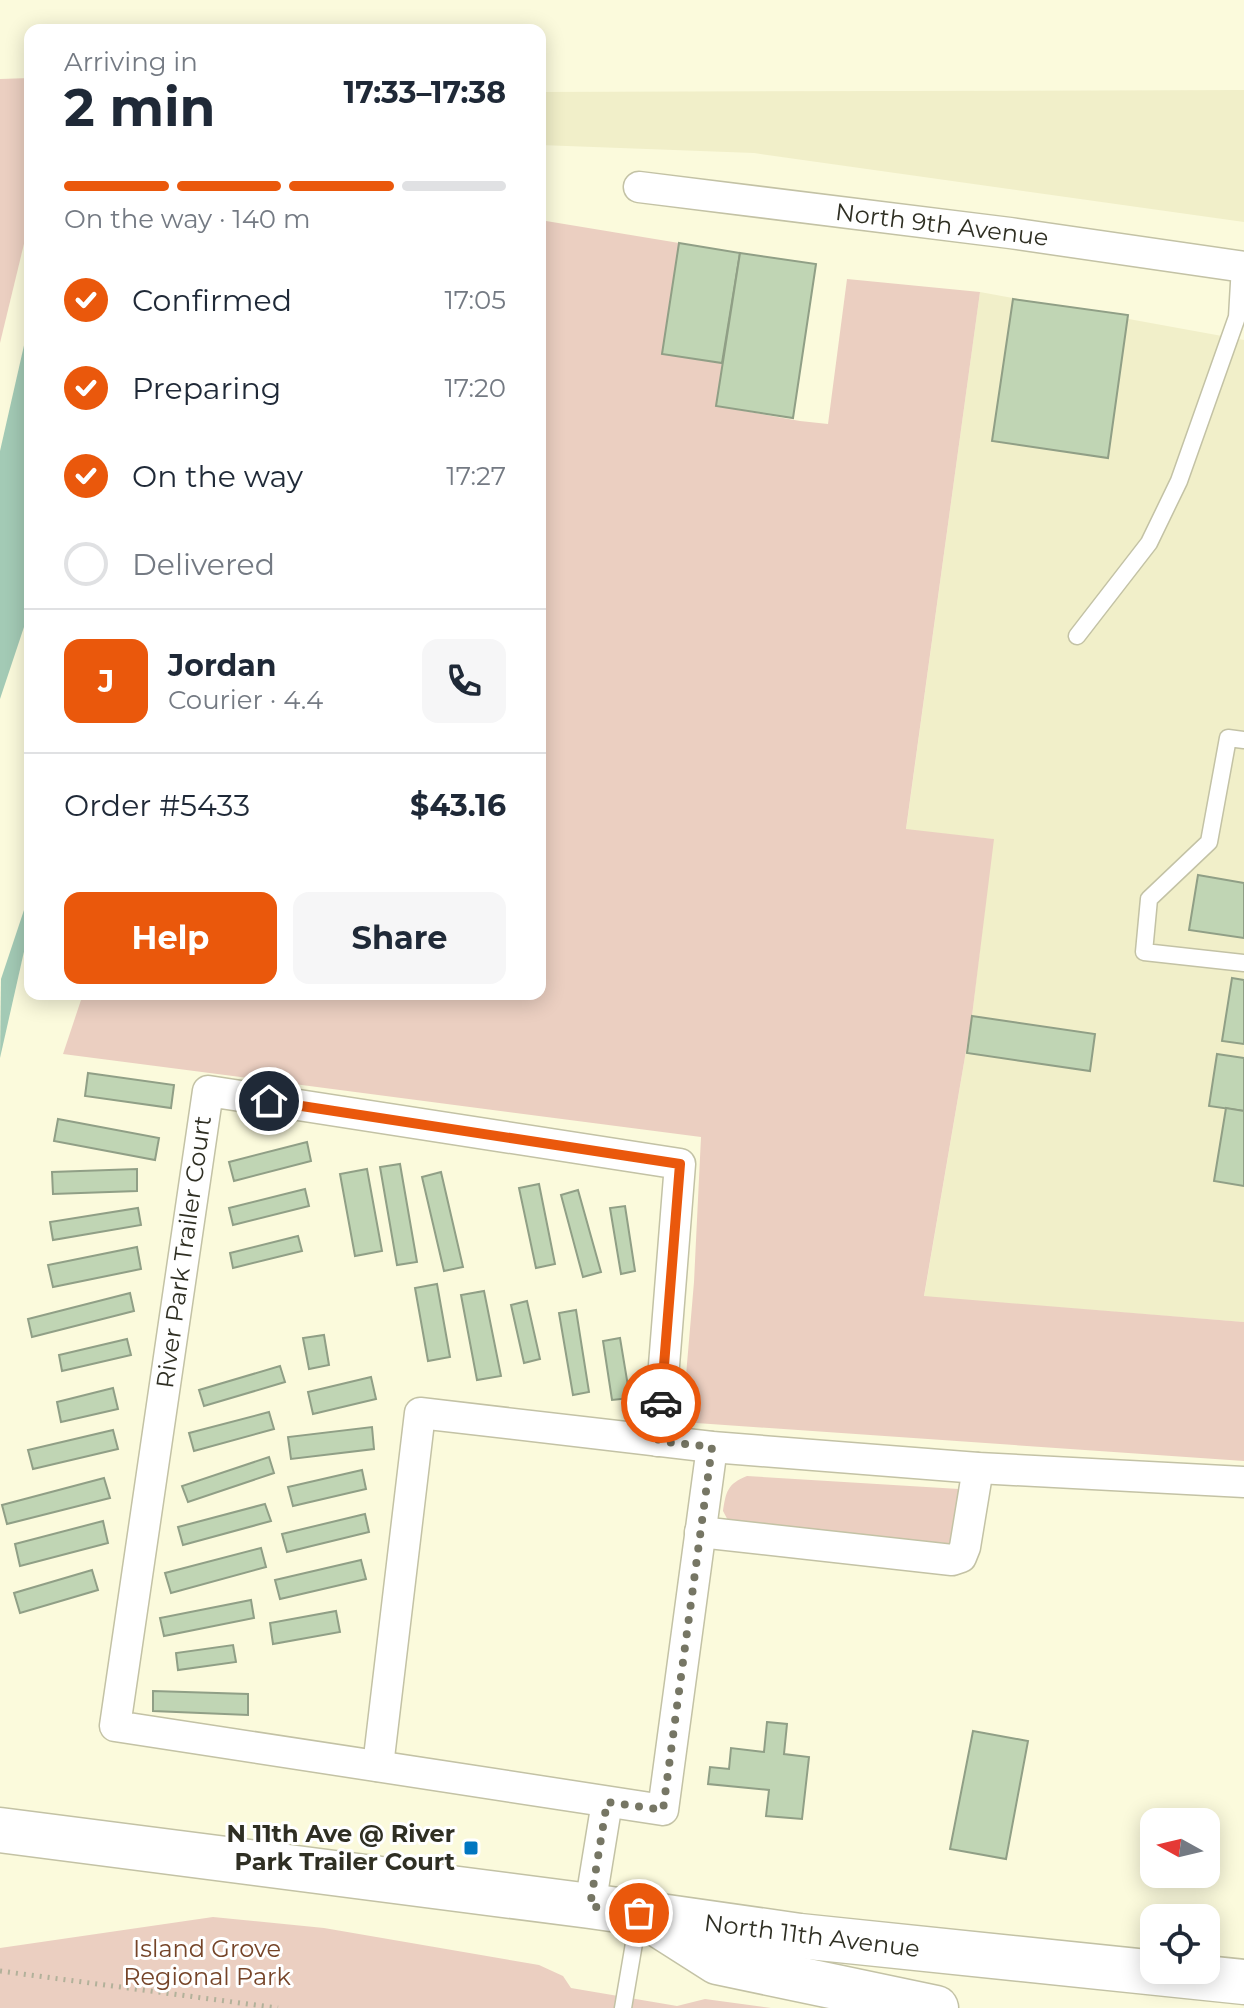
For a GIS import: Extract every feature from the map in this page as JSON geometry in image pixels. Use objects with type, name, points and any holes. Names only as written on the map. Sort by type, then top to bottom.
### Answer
[{"type":"main road","name":"North 11th Avenue","points":[[0,1830],[800,1936],[1244,1982]]},
{"type":"main road","points":[[639,1913],[717,1962],[936,2008]]},
{"type":"street","name":"North 9th Avenue","points":[[639,187],[1010,233],[1242,266]]},
{"type":"street","name":"River Park Trailer Court","points":[[378,1766],[115,1726],[208,1091],[680,1164],[658,1441]]},
{"type":"street","points":[[712,1447],[663,1810],[378,1766],[420,1413],[712,1447],[978,1468],[1244,1482]]},
{"type":"street","points":[[700,1532],[952,1560],[961,1557],[965,1547],[978,1468]]},
{"type":"street","points":[[590,1906],[607,1802]]},
{"type":"lane","points":[[1077,636],[1149,543],[1179,481],[1237,317],[1242,266]]},
{"type":"lane","points":[[1244,740],[1228,738],[1209,842],[1149,899],[1144,952],[1244,963]]},
{"type":"lane","points":[[623,2008],[639,1913]]},
{"type":"path","points":[[0,1971],[278,2008]]},
{"type":"shaded area","points":[[1244,90],[1244,222],[754,153],[546,145],[546,92]]},
{"type":"shaded area","points":[[980,292],[1244,340],[1244,1322],[924,1297],[972,1016],[993,839],[906,830]]},
{"type":"shaded area","points":[[24,345],[24,627],[0,699],[0,451]]},
{"type":"shaded area","points":[[24,910],[24,952],[0,1058],[1,979]]},
{"type":"green space","points":[[24,78],[24,244],[0,343],[0,79]]},
{"type":"green space","points":[[546,221],[679,243],[662,354],[722,363],[717,406],[800,421],[828,424],[847,279],[980,292],[906,829],[994,839],[972,1016],[924,1296],[1244,1322],[1244,1461],[682,1422],[694,1282],[701,1137],[63,1054],[81,1000],[546,1000]]},
{"type":"green space","points":[[747,1476],[959,1489],[954,1537],[949,1546],[731,1526],[723,1511],[727,1494],[735,1482]]},
{"type":"green space","name":"Island Grove Regional Park","points":[[213,1917],[324,1928],[539,1965],[563,1976],[571,1988],[677,2006],[705,1999],[771,2008],[0,2008],[0,1948]]},
{"type":"pier","points":[[84,0],[127,0],[128,24],[80,24]]},
{"type":"pier","points":[[301,0],[405,0],[396,24],[304,24]]},
{"type":"building","points":[[679,243],[740,253],[722,363],[662,354]]},
{"type":"building","points":[[740,253],[816,264],[793,418],[716,406]]},
{"type":"building","points":[[1013,299],[1128,315],[1108,458],[992,441]]},
{"type":"building","points":[[1198,875],[1244,883],[1244,938],[1189,930]]},
{"type":"building","points":[[1232,978],[1244,980],[1244,1044],[1222,1041]]},
{"type":"building","points":[[972,1016],[1095,1034],[1090,1071],[967,1053]]},
{"type":"building","points":[[1217,1054],[1244,1058],[1244,1111],[1209,1106]]},
{"type":"building","points":[[88,1073],[174,1085],[171,1108],[85,1096]]},
{"type":"building","points":[[1226,1108],[1244,1111],[1244,1186],[1214,1181]]},
{"type":"building","points":[[58,1119],[159,1138],[155,1160],[54,1141]]},
{"type":"building","points":[[307,1142],[311,1161],[234,1181],[229,1162]]},
{"type":"building","points":[[400,1164],[417,1262],[397,1265],[380,1167]]},
{"type":"building","points":[[137,1169],[137,1191],[53,1194],[52,1172]]},
{"type":"building","points":[[367,1169],[382,1251],[355,1256],[340,1174]]},
{"type":"building","points":[[441,1172],[463,1267],[444,1271],[422,1177]]},
{"type":"building","points":[[539,1184],[555,1264],[536,1268],[519,1188]]},
{"type":"building","points":[[305,1189],[309,1206],[233,1225],[229,1208]]},
{"type":"building","points":[[578,1190],[601,1272],[583,1277],[561,1195]]},
{"type":"building","points":[[625,1206],[635,1271],[621,1274],[610,1208]]},
{"type":"building","points":[[138,1208],[141,1225],[53,1240],[50,1222]]},
{"type":"building","points":[[298,1236],[302,1251],[233,1268],[230,1253]]},
{"type":"building","points":[[137,1247],[141,1269],[53,1287],[48,1265]]},
{"type":"building","points":[[437,1284],[450,1357],[428,1361],[415,1288]]},
{"type":"building","points":[[484,1291],[501,1376],[477,1380],[461,1295]]},
{"type":"building","points":[[130,1293],[134,1311],[32,1337],[28,1319]]},
{"type":"building","points":[[527,1301],[540,1359],[524,1363],[511,1305]]},
{"type":"building","points":[[576,1310],[589,1392],[573,1395],[559,1313]]},
{"type":"building","points":[[324,1335],[329,1365],[309,1369],[303,1338]]},
{"type":"building","points":[[620,1338],[630,1398],[612,1400],[603,1341]]},
{"type":"building","points":[[127,1339],[131,1355],[62,1371],[59,1355]]},
{"type":"building","points":[[280,1366],[285,1382],[204,1406],[199,1390]]},
{"type":"building","points":[[371,1377],[376,1399],[313,1414],[308,1392]]},
{"type":"building","points":[[113,1388],[118,1409],[61,1422],[57,1402]]},
{"type":"building","points":[[269,1412],[274,1429],[194,1451],[189,1433]]},
{"type":"building","points":[[372,1427],[374,1449],[291,1459],[288,1437]]},
{"type":"building","points":[[113,1430],[118,1449],[33,1469],[28,1450]]},
{"type":"building","points":[[269,1457],[274,1473],[188,1502],[182,1486]]},
{"type":"building","points":[[362,1470],[366,1489],[293,1506],[288,1487]]},
{"type":"building","points":[[104,1478],[110,1498],[7,1524],[2,1505]]},
{"type":"building","points":[[265,1504],[271,1521],[183,1545],[178,1527]]},
{"type":"building","points":[[365,1514],[369,1532],[287,1552],[282,1534]]},
{"type":"building","points":[[103,1521],[108,1543],[20,1566],[15,1544]]},
{"type":"building","points":[[261,1548],[266,1567],[171,1593],[165,1573]]},
{"type":"building","points":[[361,1560],[366,1579],[280,1599],[275,1580]]},
{"type":"building","points":[[92,1570],[98,1590],[20,1613],[14,1593]]},
{"type":"building","points":[[251,1600],[254,1618],[164,1636],[160,1618]]},
{"type":"building","points":[[336,1611],[340,1632],[273,1644],[270,1623]]},
{"type":"building","points":[[233,1645],[236,1662],[178,1670],[176,1653]]},
{"type":"building","points":[[153,1691],[248,1694],[248,1715],[153,1711]]},
{"type":"building","points":[[767,1722],[787,1724],[784,1754],[809,1757],[802,1819],[766,1816],[769,1790],[708,1784],[710,1767],[729,1769],[731,1748],[764,1752]]},
{"type":"building","points":[[973,1731],[1028,1741],[1006,1859],[950,1849]]},
{"type":"way so far","points":[[639,1913],[590,1906],[607,1802],[663,1810],[712,1447],[658,1441],[661,1403]]},
{"type":"place","name":"N 11th Ave @ River Park Trailer Court","points":[[471,1848]]},
{"type":"route","points":[[269,1101],[680,1164],[661,1403]]}]
